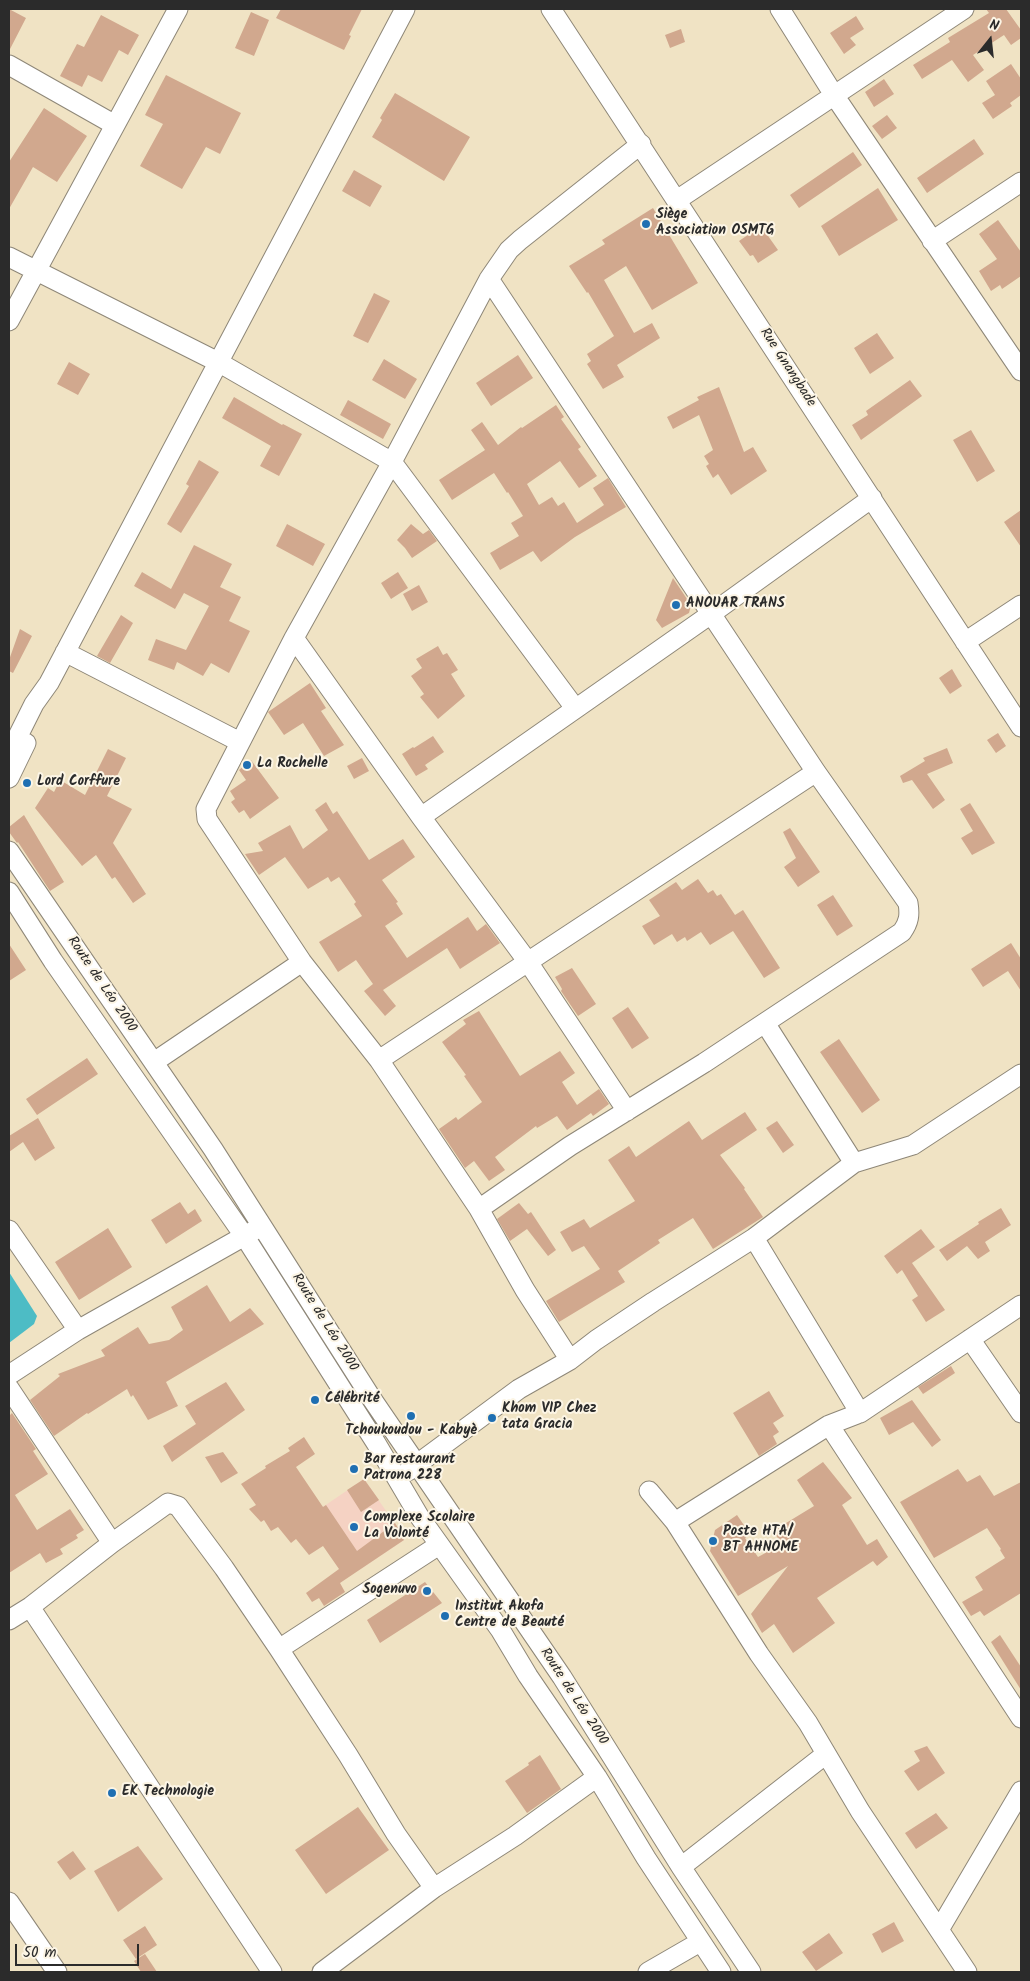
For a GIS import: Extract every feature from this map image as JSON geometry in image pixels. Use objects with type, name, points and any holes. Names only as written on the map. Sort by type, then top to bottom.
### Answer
[{"type":"street","points":[[9,321],[178,9]]},
{"type":"street","points":[[9,754],[34,704],[49,683],[405,9]]},
{"type":"street","name":"Rue Gnangbade","points":[[551,9],[1021,727]]},
{"type":"street","points":[[780,9],[834,95],[1021,371]]},
{"type":"street","points":[[677,200],[964,9]]},
{"type":"street","points":[[9,65],[115,125]]},
{"type":"street","points":[[570,1360],[525,1290],[478,1209],[379,1060],[302,962],[207,819],[208,804],[294,638],[392,462],[489,279],[509,250],[520,240],[641,144]]},
{"type":"street","points":[[932,241],[1021,182]]},
{"type":"street","points":[[9,257],[218,362],[392,462],[575,708]]},
{"type":"street","points":[[478,1209],[570,1146],[765,1023],[902,932],[909,922],[908,903],[816,772],[489,279]]},
{"type":"street","points":[[421,817],[711,614],[872,498]]},
{"type":"street","points":[[965,642],[1021,605]]},
{"type":"street","points":[[294,638],[421,817],[528,962],[627,1110]]},
{"type":"street","points":[[65,652],[240,742]]},
{"type":"street","points":[[9,778],[42,710],[49,683]]},
{"type":"street","points":[[379,1060],[816,772]]},
{"type":"street","name":"Route de Léo 2000","points":[[9,851],[154,1062],[262,1226],[372,1400],[418,1464],[562,1677],[681,1867],[751,1972]]},
{"type":"street","name":"Route de Léo 2000","points":[[9,892],[53,962],[245,1237],[376,1442],[396,1479],[439,1545],[501,1631],[528,1676],[597,1778],[720,1972]]},
{"type":"street","points":[[154,1062],[302,962]]},
{"type":"street","points":[[765,1023],[854,1163]]},
{"type":"street","points":[[396,1479],[519,1390],[570,1360],[645,1308],[754,1238],[854,1163],[912,1145],[1020,1076]]},
{"type":"street","points":[[9,1375],[78,1330],[262,1226]]},
{"type":"street","points":[[9,1230],[78,1330]]},
{"type":"street","points":[[754,1238],[860,1412]]},
{"type":"street","points":[[675,1522],[829,1426],[860,1412],[1021,1305]]},
{"type":"street","points":[[970,1339],[1021,1413]]},
{"type":"street","points":[[9,1388],[112,1543]]},
{"type":"street","points":[[829,1426],[1021,1718]]},
{"type":"street","points":[[649,1492],[675,1522],[759,1654],[808,1723],[860,1811],[967,1972]]},
{"type":"street","points":[[9,1620],[30,1607],[112,1543],[168,1503],[178,1506],[224,1568],[279,1649],[348,1755],[396,1834],[434,1888]]},
{"type":"street","points":[[279,1649],[439,1545]]},
{"type":"street","points":[[30,1607],[272,1972]]},
{"type":"street","points":[[681,1867],[826,1754]]},
{"type":"street","points":[[322,1972],[434,1888],[515,1836],[597,1778]]},
{"type":"street","points":[[939,1930],[1021,1791]]},
{"type":"street","points":[[9,1902],[57,1972]]},
{"type":"street","points":[[648,1972],[700,1942]]},
{"type":"shaded area","name":"Complexe Scolaire La Volonté","points":[[364,1479],[402,1534],[400,1535],[404,1540],[359,1570],[349,1557],[305,1519]]},
{"type":"water","points":[[9,1272],[37,1316],[34,1324],[9,1343]]},
{"type":"building","points":[[9,9],[26,18],[9,51]]},
{"type":"building","points":[[281,9],[362,9],[344,50],[276,18]]},
{"type":"building","points":[[986,9],[1006,9],[1021,30],[1021,38],[1011,45],[1004,35],[973,55],[984,70],[968,82],[952,60],[922,79],[913,65],[950,42],[948,38],[989,13]]},
{"type":"building","points":[[251,12],[269,20],[254,56],[235,48]]},
{"type":"building","points":[[101,15],[139,35],[128,55],[119,50],[102,82],[88,75],[82,87],[60,76],[77,44],[84,47]]},
{"type":"building","points":[[856,16],[864,29],[850,38],[856,45],[844,54],[830,33]]},
{"type":"building","points":[[681,29],[685,42],[670,48],[665,35]]},
{"type":"building","points":[[1011,64],[1021,79],[1021,95],[1010,103],[1012,106],[993,119],[982,103],[995,95],[986,81]]},
{"type":"building","points":[[166,75],[241,113],[220,154],[206,147],[182,189],[140,166],[163,124],[145,115]]},
{"type":"building","points":[[884,79],[894,94],[874,107],[865,92]]},
{"type":"building","points":[[395,93],[470,137],[444,181],[372,137],[382,120],[380,118]]},
{"type":"building","points":[[44,108],[87,136],[57,182],[33,167],[9,209],[9,162]]},
{"type":"building","points":[[887,115],[897,128],[882,139],[872,126]]},
{"type":"building","points":[[974,139],[984,154],[927,193],[917,178]]},
{"type":"building","points":[[853,152],[862,165],[799,208],[790,195]]},
{"type":"building","points":[[354,170],[382,186],[370,207],[342,191]]},
{"type":"building","points":[[878,188],[898,220],[839,256],[821,226]]},
{"type":"building","points":[[653,208],[698,283],[652,310],[626,266],[604,280],[634,333],[652,323],[660,338],[617,365],[624,377],[603,389],[587,364],[591,361],[587,354],[614,336],[588,292],[569,266],[605,244],[602,240]]},
{"type":"building","points":[[998,220],[1021,252],[1021,276],[1002,289],[1000,285],[991,291],[979,271],[997,259],[979,234]]},
{"type":"building","points":[[761,226],[778,250],[758,263],[739,241]]},
{"type":"building","points":[[374,293],[390,301],[368,343],[353,336]]},
{"type":"building","points":[[877,333],[894,358],[870,374],[854,348]]},
{"type":"building","points":[[518,355],[533,378],[491,406],[476,383]]},
{"type":"building","points":[[384,359],[417,379],[405,399],[372,380]]},
{"type":"building","points":[[69,362],[90,374],[78,395],[57,384]]},
{"type":"building","points":[[910,380],[922,396],[861,440],[852,425],[868,415],[866,411]]},
{"type":"building","points":[[719,387],[744,452],[753,447],[767,471],[731,495],[718,474],[713,478],[706,466],[709,464],[704,456],[713,450],[699,415],[673,429],[667,417],[699,400],[697,397]]},
{"type":"building","points":[[234,397],[282,425],[302,434],[279,476],[260,466],[271,446],[222,418]]},
{"type":"building","points":[[348,400],[391,424],[383,439],[340,415]]},
{"type":"building","points":[[556,405],[564,417],[561,419],[581,447],[578,449],[597,476],[579,488],[560,461],[527,484],[539,505],[552,497],[558,506],[564,502],[577,523],[604,505],[593,488],[608,478],[626,507],[575,537],[541,562],[533,551],[500,570],[490,553],[519,536],[511,523],[523,516],[508,492],[494,473],[452,500],[439,480],[485,450],[471,430],[482,422],[498,445],[521,427]]},
{"type":"building","points":[[971,430],[995,471],[977,482],[953,440]]},
{"type":"building","points":[[199,460],[219,472],[181,533],[167,524],[189,486],[186,484]]},
{"type":"building","points":[[1021,510],[1021,547],[1004,522]]},
{"type":"building","points":[[287,524],[325,544],[313,566],[276,546]]},
{"type":"building","points":[[411,524],[423,534],[429,530],[437,541],[412,558],[397,540]]},
{"type":"building","points":[[194,545],[232,564],[220,587],[241,597],[229,621],[250,631],[229,673],[211,663],[203,676],[177,662],[174,670],[148,660],[156,639],[186,650],[209,606],[184,593],[175,609],[134,586],[142,572],[171,589]]},
{"type":"building","points":[[398,572],[408,588],[391,599],[381,583]]},
{"type":"building","points":[[673,578],[691,605],[689,613],[662,628],[656,620]]},
{"type":"building","points":[[419,585],[428,602],[412,611],[403,594]]},
{"type":"building","points":[[121,615],[133,623],[110,663],[97,656]]},
{"type":"building","points":[[20,629],[32,636],[13,673],[9,671],[9,660]]},
{"type":"building","points":[[438,646],[443,655],[447,653],[458,670],[451,674],[465,696],[438,719],[420,697],[424,694],[411,676],[422,668],[416,659]]},
{"type":"building","points":[[952,669],[962,686],[950,694],[939,678]]},
{"type":"building","points":[[310,683],[326,708],[321,711],[344,745],[324,756],[303,723],[284,735],[268,712]]},
{"type":"building","points":[[998,733],[1006,746],[996,753],[987,740]]},
{"type":"building","points":[[433,736],[444,752],[425,765],[428,769],[416,776],[402,754]]},
{"type":"building","points":[[947,748],[953,763],[927,774],[945,800],[933,809],[912,780],[903,783],[900,776],[925,761],[923,758]]},
{"type":"building","points":[[108,749],[126,758],[107,796],[132,809],[113,843],[146,894],[133,903],[115,877],[112,879],[96,855],[82,866],[35,808],[48,788],[54,792],[60,780],[85,795]]},
{"type":"building","points":[[362,758],[369,771],[354,779],[347,766]]},
{"type":"building","points":[[251,760],[279,798],[250,819],[244,810],[239,813],[231,802],[235,799],[230,791],[246,780],[239,770]]},
{"type":"building","points":[[326,802],[333,814],[337,811],[369,860],[403,839],[415,857],[382,880],[398,902],[396,903],[403,914],[385,926],[407,958],[468,917],[477,931],[486,924],[500,943],[460,969],[447,948],[383,990],[396,1006],[385,1016],[364,991],[373,984],[356,960],[338,972],[319,942],[362,916],[354,904],[356,902],[339,877],[331,882],[328,877],[308,889],[285,857],[259,875],[245,854],[263,851],[258,843],[290,825],[303,849],[328,830],[315,810]]},
{"type":"building","points":[[970,803],[995,843],[972,855],[961,838],[973,831],[960,809]]},
{"type":"building","points":[[24,815],[64,882],[50,891],[18,842],[9,832],[9,827]]},
{"type":"building","points":[[790,828],[820,872],[798,887],[784,867],[796,858],[783,832]]},
{"type":"building","points":[[698,879],[708,893],[713,890],[717,896],[721,894],[735,915],[743,910],[780,968],[764,978],[733,931],[710,945],[701,932],[687,941],[685,937],[677,942],[672,934],[654,945],[642,926],[660,916],[649,900],[676,882],[682,890]]},
{"type":"building","points":[[833,895],[853,926],[837,936],[817,905]]},
{"type":"building","points":[[1011,943],[1021,959],[1021,991],[1008,971],[983,987],[971,969]]},
{"type":"building","points":[[9,944],[26,970],[9,981]]},
{"type":"building","points":[[572,968],[596,1004],[578,1016],[561,991],[562,989],[555,977]]},
{"type":"building","points":[[628,1007],[649,1038],[632,1049],[612,1018]]},
{"type":"building","points":[[479,1011],[520,1076],[560,1051],[575,1073],[562,1082],[577,1105],[599,1089],[609,1104],[593,1116],[591,1113],[567,1130],[557,1116],[537,1128],[536,1126],[495,1157],[505,1170],[489,1181],[474,1161],[465,1168],[439,1129],[456,1117],[458,1120],[482,1102],[464,1076],[466,1075],[442,1042],[466,1024],[463,1020]]},
{"type":"building","points":[[839,1039],[880,1100],[862,1113],[820,1052]]},
{"type":"building","points":[[87,1058],[98,1074],[37,1115],[26,1099]]},
{"type":"building","points":[[745,1112],[757,1130],[720,1155],[745,1188],[763,1217],[713,1249],[693,1218],[658,1240],[660,1243],[618,1271],[625,1282],[559,1322],[546,1301],[600,1269],[584,1246],[572,1252],[560,1232],[584,1219],[590,1228],[635,1201],[608,1160],[629,1146],[636,1157],[689,1121],[702,1140]]},
{"type":"building","points":[[38,1118],[55,1148],[35,1161],[23,1142],[9,1152],[9,1136]]},
{"type":"building","points":[[777,1121],[794,1145],[783,1153],[766,1128]]},
{"type":"building","points":[[180,1202],[188,1214],[195,1209],[202,1221],[166,1244],[151,1220]]},
{"type":"building","points":[[519,1203],[528,1214],[531,1212],[556,1250],[548,1256],[527,1229],[510,1241],[497,1219]]},
{"type":"building","points":[[1001,1208],[1011,1225],[985,1242],[990,1251],[978,1259],[967,1246],[947,1261],[939,1250]]},
{"type":"building","points":[[108,1228],[132,1267],[79,1300],[55,1262]]},
{"type":"building","points":[[921,1229],[935,1247],[912,1263],[945,1310],[926,1322],[912,1300],[918,1296],[902,1270],[897,1274],[884,1256]]},
{"type":"building","points":[[207,1285],[230,1322],[250,1308],[264,1324],[166,1382],[178,1406],[148,1420],[133,1395],[131,1397],[127,1389],[54,1436],[30,1400],[60,1376],[58,1374],[105,1356],[101,1350],[138,1327],[149,1344],[169,1340],[183,1330],[171,1307]]},
{"type":"building","points":[[951,1366],[955,1373],[923,1394],[918,1387]]},
{"type":"building","points":[[226,1382],[245,1410],[172,1462],[163,1446],[196,1424],[185,1406]]},
{"type":"building","points":[[769,1391],[784,1416],[773,1423],[779,1432],[773,1436],[777,1444],[759,1456],[733,1413]]},
{"type":"building","points":[[912,1400],[941,1440],[932,1447],[913,1422],[889,1435],[880,1418]]},
{"type":"building","points":[[12,1413],[36,1449],[33,1451],[48,1474],[15,1495],[37,1530],[70,1509],[84,1530],[76,1535],[78,1538],[60,1549],[63,1554],[46,1563],[40,1553],[9,1573],[9,1416]]},
{"type":"building","points":[[304,1437],[315,1454],[296,1467],[323,1507],[326,1505],[357,1551],[395,1523],[404,1540],[340,1583],[345,1592],[324,1606],[319,1598],[312,1602],[306,1593],[339,1569],[323,1546],[309,1555],[296,1539],[291,1543],[278,1527],[271,1531],[264,1520],[261,1522],[249,1509],[256,1505],[241,1484],[266,1468],[265,1466],[290,1451],[288,1448]]},
{"type":"building","points":[[223,1452],[238,1473],[221,1483],[205,1457]]},
{"type":"building","points":[[823,1462],[852,1498],[842,1505],[867,1545],[877,1539],[888,1557],[877,1566],[873,1561],[817,1598],[835,1623],[793,1653],[774,1624],[762,1633],[751,1614],[788,1566],[738,1596],[710,1551],[715,1530],[737,1515],[750,1534],[745,1538],[758,1557],[782,1544],[773,1531],[814,1506],[797,1480]]},
{"type":"building","points":[[958,1469],[967,1482],[980,1475],[994,1496],[1021,1482],[1021,1593],[984,1616],[980,1611],[971,1616],[962,1602],[983,1590],[975,1577],[1005,1558],[987,1528],[934,1558],[900,1502]]},
{"type":"building","points":[[364,1479],[379,1500],[361,1512],[347,1490]]},
{"type":"building","points":[[425,1582],[442,1603],[380,1643],[367,1620]]},
{"type":"building","points":[[1000,1635],[1021,1667],[1021,1690],[991,1642]]},
{"type":"building","points":[[927,1746],[945,1773],[918,1791],[904,1771],[920,1761],[914,1751]]},
{"type":"building","points":[[540,1755],[561,1789],[527,1813],[505,1781]]},
{"type":"building","points":[[358,1807],[389,1850],[326,1894],[295,1850]]},
{"type":"building","points":[[936,1813],[948,1828],[916,1849],[905,1833]]},
{"type":"building","points":[[138,1846],[163,1879],[118,1912],[94,1871]]},
{"type":"building","points":[[73,1851],[86,1869],[70,1880],[57,1862]]},
{"type":"building","points":[[894,1922],[904,1941],[882,1953],[872,1934]]},
{"type":"building","points":[[145,1926],[157,1945],[136,1959],[123,1940]]},
{"type":"building","points":[[829,1933],[843,1953],[816,1971],[802,1952]]},
{"type":"building","points":[[145,1954],[157,1972],[141,1972],[134,1961]]},
{"type":"place","name":"Siège Association OSMTG","points":[[646,224]]},
{"type":"place","name":"ANOUAR TRANS","points":[[676,605]]},
{"type":"place","name":"La Rochelle","points":[[247,765]]},
{"type":"place","name":"Lord Corffure","points":[[27,783]]},
{"type":"place","name":"Célébrité","points":[[315,1400]]},
{"type":"place","name":"Tchoukoudou - Kabyè","points":[[411,1416]]},
{"type":"place","name":"Khom VIP Chez tata Gracia","points":[[492,1418]]},
{"type":"place","name":"Bar restaurant Patrona 228","points":[[354,1469]]},
{"type":"place","name":"Complexe Scolaire La Volonté","points":[[354,1527]]},
{"type":"place","name":"Poste HTA/ BT AHNOME","points":[[713,1541]]},
{"type":"place","name":"Sogenuvo","points":[[427,1591]]},
{"type":"place","name":"Institut Akofa Centre de Beauté","points":[[445,1616]]},
{"type":"place","name":"EK Technologie","points":[[112,1793]]}]
